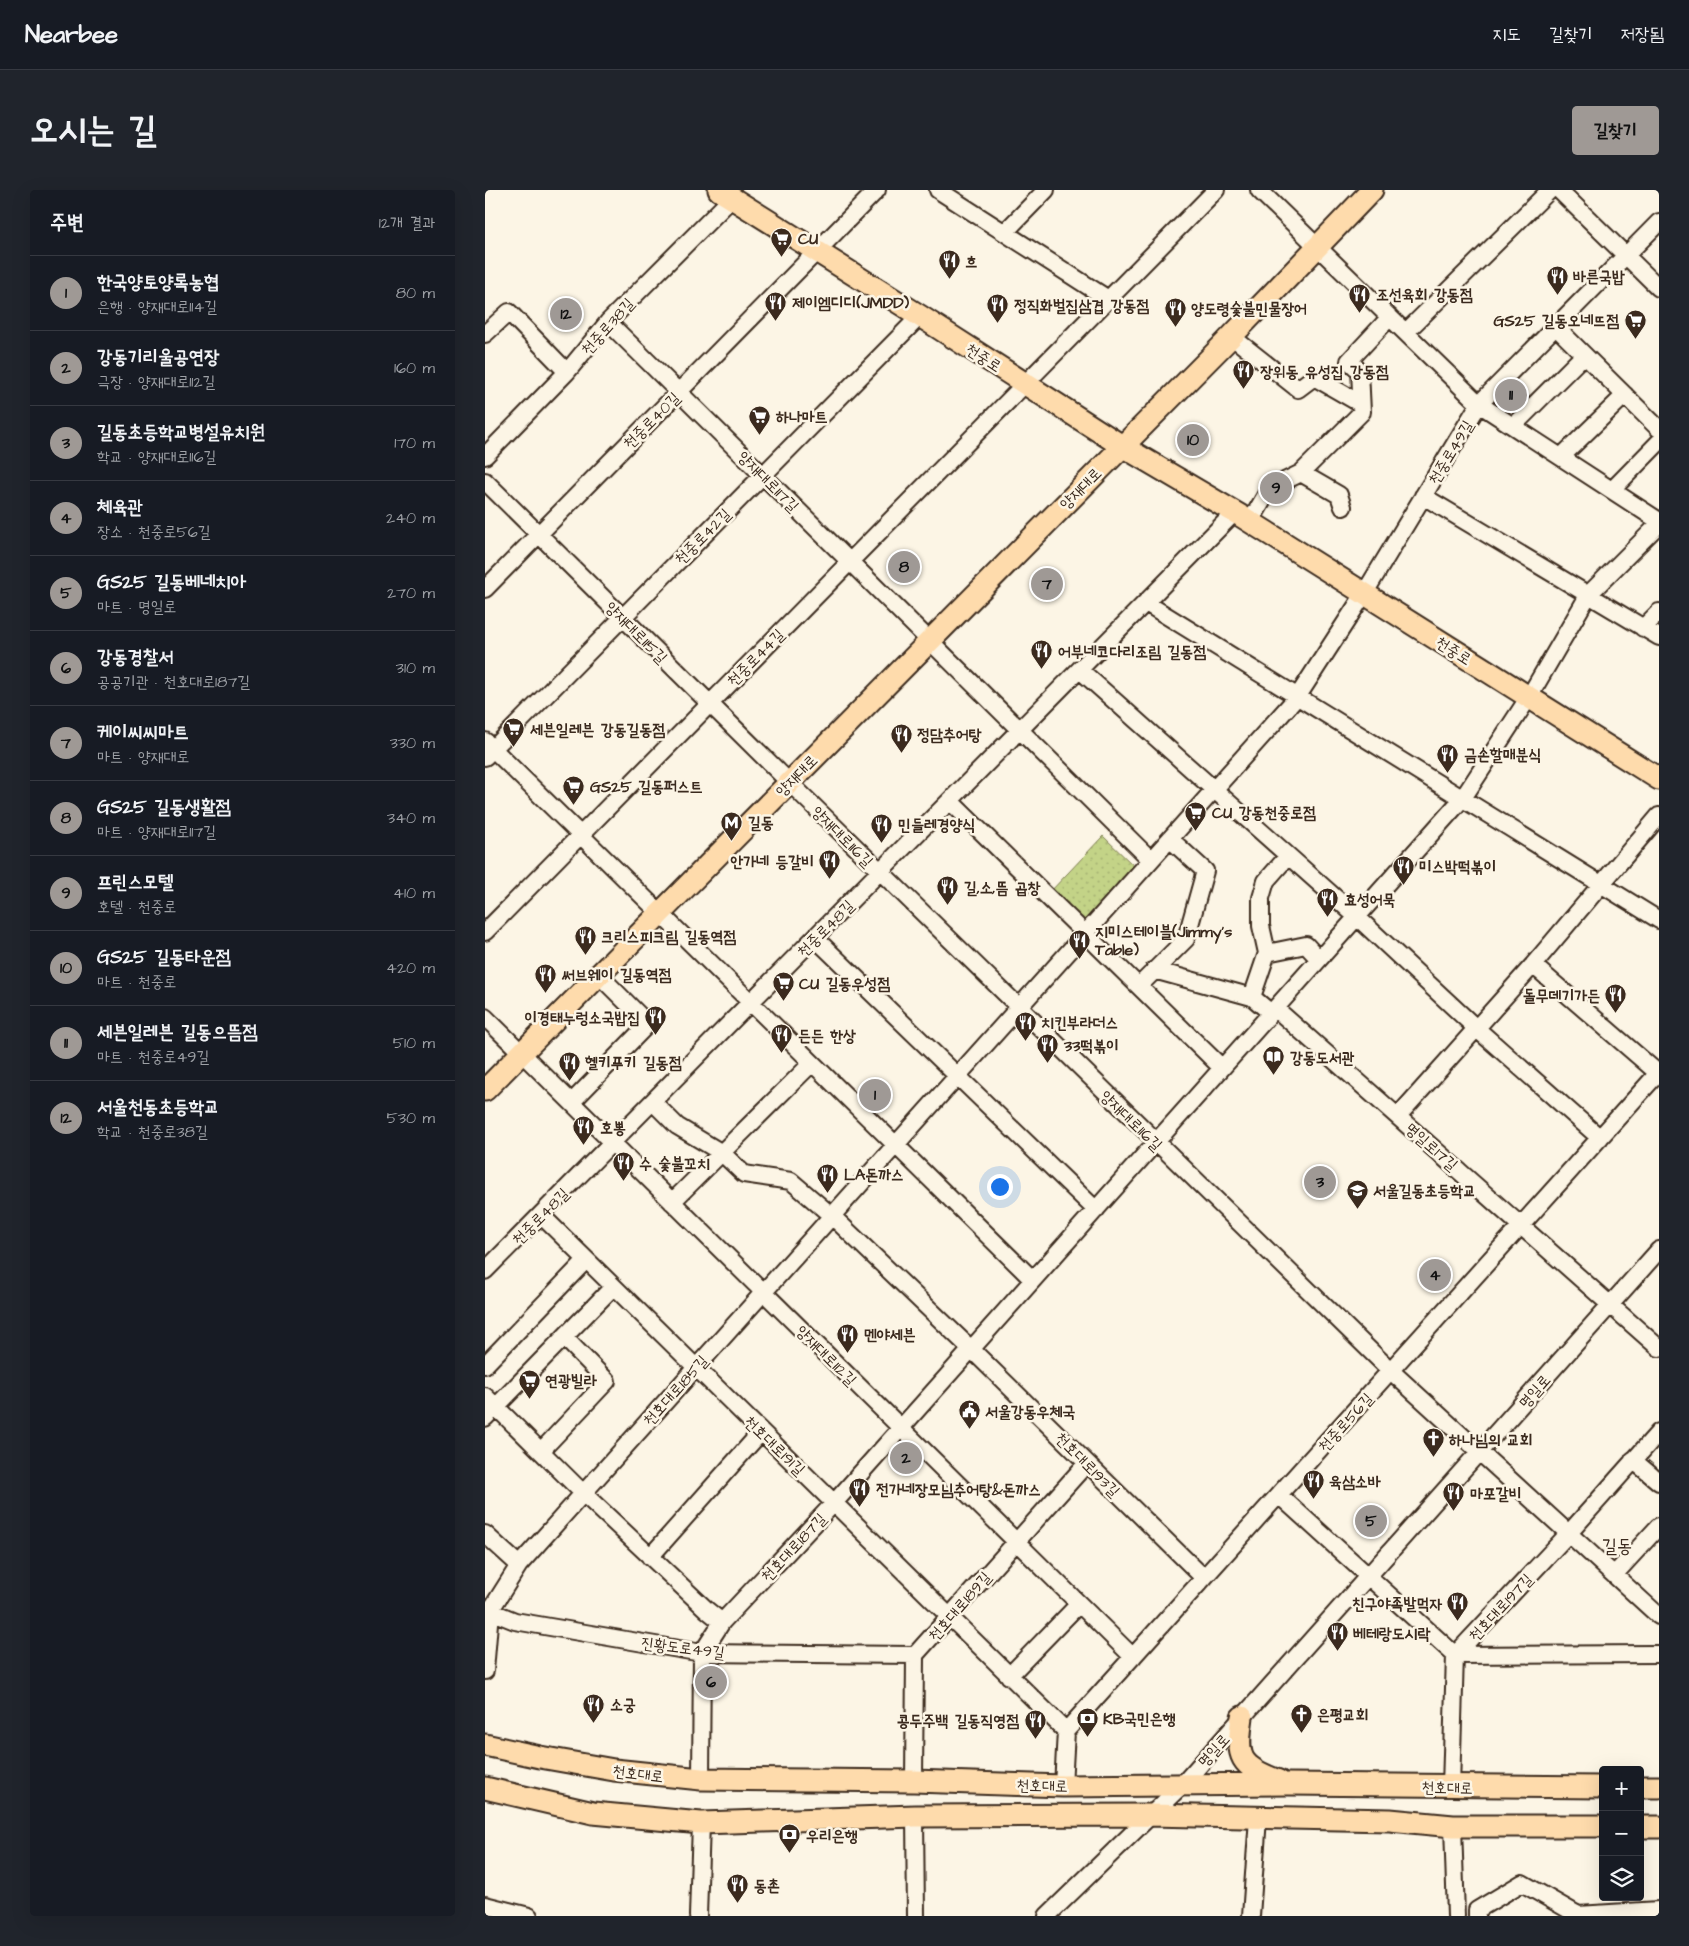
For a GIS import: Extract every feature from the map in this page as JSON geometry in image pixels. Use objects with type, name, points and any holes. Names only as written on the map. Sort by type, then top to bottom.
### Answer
[{"type":"main road","name":"양재대로","points":[[485,1090],[1318,248],[1372,190]]},
{"type":"main road","name":"천중로","points":[[726,194],[1122,446],[1242,517],[1659,778]]},
{"type":"main road","points":[[1242,1717],[1239,1750],[1243,1758],[1258,1773],[1288,1784]]},
{"type":"main road","name":"천호대로","points":[[485,1744],[540,1757],[614,1770],[701,1779],[915,1781],[1063,1786],[1288,1784],[1599,1787]]},
{"type":"main road","points":[[1644,1787],[1659,1787]]},
{"type":"main road","name":"천호대로","points":[[485,1788],[593,1813],[701,1823],[915,1816],[1150,1815],[1390,1820],[1453,1826],[1599,1826]]},
{"type":"main road","points":[[1644,1827],[1659,1827]]},
{"type":"street","name":"천중로40길","points":[[485,589],[877,190]]},
{"type":"street","points":[[938,190],[1108,298]]},
{"type":"street","points":[[1005,232],[1046,190]]},
{"type":"street","name":"천중로44길","points":[[485,932],[1216,190]]},
{"type":"street","points":[[1259,190],[1479,404],[1659,522]]},
{"type":"street","points":[[1406,332],[1550,190]]},
{"type":"street","points":[[1559,190],[1659,288]]},
{"type":"street","name":"천중로38길","points":[[485,456],[567,372],[608,322],[726,194]]},
{"type":"street","name":"천중로49길","points":[[1213,791],[1298,696],[1364,594],[1479,404],[1659,222]]},
{"type":"street","points":[[485,334],[509,312],[567,372]]},
{"type":"street","name":"천중로42길","points":[[488,749],[622,618],[920,316]]},
{"type":"street","points":[[1242,517],[1270,488],[1301,473],[1362,412],[1360,371],[1349,361],[1390,317]]},
{"type":"street","name":"양재대로117길","points":[[608,322],[930,640]]},
{"type":"street","points":[[1555,326],[1625,395],[1657,423]]},
{"type":"street","points":[[1231,336],[1298,389],[1314,378],[1361,404]]},
{"type":"street","points":[[1513,426],[1584,355]]},
{"type":"street","points":[[1561,457],[1625,395]]},
{"type":"street","points":[[1612,490],[1659,442]]},
{"type":"street","points":[[1301,473],[1339,495],[1343,507]]},
{"type":"street","name":"양재대로115길","points":[[485,481],[789,782]]},
{"type":"street","points":[[1423,496],[1659,637]]},
{"type":"street","name":"천중로48길","points":[[485,1272],[1146,603],[1242,517]]},
{"type":"street","name":"천호대로187길","points":[[702,1653],[722,1622],[834,1503],[1463,798],[1529,697],[1589,594],[1659,522]]},
{"type":"street","points":[[1146,603],[1659,920]]},
{"type":"street","points":[[1643,628],[1659,612]]},
{"type":"street","points":[[930,640],[1151,860]]},
{"type":"street","points":[[1080,670],[1213,791],[1357,917],[1477,1029],[1600,1138]]},
{"type":"street","points":[[488,749],[580,834],[1033,1280]]},
{"type":"street","name":"양재대로116길","points":[[789,782],[1391,1371],[1659,1616]]},
{"type":"street","name":"천호대로185길","points":[[485,1671],[488,1610],[519,1565],[1213,791]]},
{"type":"street","points":[[950,801],[1222,1068]]},
{"type":"street","points":[[1398,1116],[1533,965],[1659,816]]},
{"type":"street","points":[[1139,986],[1186,939],[1205,871],[1170,839]]},
{"type":"street","points":[[1154,970],[1252,997],[1267,953],[1261,926],[1261,898],[1266,881],[1287,856]]},
{"type":"street","points":[[815,938],[1096,1210]]},
{"type":"street","points":[[1267,953],[1306,945],[1319,959]]},
{"type":"street","points":[[1533,965],[1659,1073]]},
{"type":"street","points":[[572,1102],[648,1024],[599,975]]},
{"type":"street","name":"명일로17길","points":[[1252,997],[1273,1011],[1398,1116],[1659,1348]]},
{"type":"street","name":"양재대로112길","points":[[485,1017],[1133,1657]]},
{"type":"street","points":[[673,1202],[812,1063]]},
{"type":"street","name":"천중로56길","points":[[1066,1731],[1659,1073]]},
{"type":"street","points":[[653,1102],[677,1126],[722,1152],[744,1174],[791,1181],[832,1216],[971,1349]]},
{"type":"street","name":"천호대로191길","points":[[541,1215],[1066,1731]]},
{"type":"street","name":"명일로","points":[[1047,1916],[1182,1785],[1659,1250]]},
{"type":"street","points":[[485,1365],[586,1260]]},
{"type":"street","points":[[613,1287],[564,1337],[489,1407],[541,1451],[650,1557],[722,1622]]},
{"type":"street","points":[[541,1451],[607,1381],[564,1337]]},
{"type":"street","name":"천호대로193길","points":[[971,1349],[1204,1578]]},
{"type":"street","points":[[650,1557],[761,1432]]},
{"type":"street","name":"천호대로197길","points":[[1451,1787],[1455,1654],[1569,1533],[1659,1432]]},
{"type":"street","points":[[1633,1460],[1659,1482]]},
{"type":"street","name":"천호대로189길","points":[[915,1781],[915,1655],[1087,1463]]},
{"type":"street","points":[[1279,1495],[1455,1654],[1659,1654]]},
{"type":"street","points":[[1614,1574],[1659,1526]]},
{"type":"street","points":[[485,1534],[519,1565]]},
{"type":"street","points":[[1009,1676],[1079,1604]]},
{"type":"street","name":"진황도로49길","points":[[488,1610],[515,1620],[702,1653],[915,1655]]},
{"type":"street","points":[[701,1779],[702,1653]]},
{"type":"street","points":[[1063,1786],[1066,1731]]},
{"type":"street","points":[[915,1816],[916,1916]]},
{"type":"street","points":[[1251,1916],[1257,1818]]},
{"type":"street","points":[[698,1916],[701,1823]]},
{"type":"street","points":[[1453,1826],[1456,1916]]},
{"type":"street","points":[[1477,1916],[1477,1910],[1522,1883],[1578,1916],[1659,1910]]},
{"type":"street","points":[[485,1905],[529,1916]]},
{"type":"green space","points":[[1103,836],[1137,869],[1085,928],[1049,893]]},
{"type":"place","name":"CU","points":[[782,257]]},
{"type":"place","name":"흐","points":[[949,280]]},
{"type":"place","name":"바른국밥","points":[[1557,295]]},
{"type":"place","name":"조선육회 강동점","points":[[1360,313]]},
{"type":"place","name":"서울천동초등학교","points":[[566,314]]},
{"type":"place","name":"제이엠디디(JMDD)","points":[[776,321]]},
{"type":"place","name":"정직화벌집삼겹 강동점","points":[[998,324]]},
{"type":"place","name":"양도령숯불민물장어","points":[[1175,327]]},
{"type":"place","name":"GS25 길동오네뜨점","points":[[1635,339]]},
{"type":"place","name":"장위동 유성집 강동점","points":[[1244,390]]},
{"type":"place","name":"세븐일레븐 길동으뜸점","points":[[1511,395]]},
{"type":"place","name":"하나마트","points":[[760,435]]},
{"type":"place","name":"GS25 길동타운점","points":[[1193,440]]},
{"type":"place","name":"프린스모텔","points":[[1276,488]]},
{"type":"place","name":"GS25 길동생활점","points":[[904,567]]},
{"type":"place","name":"케이씨씨마트","points":[[1047,584]]},
{"type":"place","name":"어부네코다리조림 길동점","points":[[1042,670]]},
{"type":"place","name":"세븐일레븐 강동길동점","points":[[514,748]]},
{"type":"place","name":"정담추어탕","points":[[901,753]]},
{"type":"place","name":"금손할매분식","points":[[1448,773]]},
{"type":"place","name":"GS25 길동퍼스트","points":[[574,805]]},
{"type":"place","name":"CU 강동천중로점","points":[[1196,831]]},
{"type":"place","name":"길동","points":[[732,841]]},
{"type":"place","name":"민들레경양식","points":[[882,843]]},
{"type":"place","name":"안가네 등갈비","points":[[830,880]]},
{"type":"place","name":"미스박떡볶이","points":[[1403,885]]},
{"type":"place","name":"길,소,뜸 곱창","points":[[948,906]]},
{"type":"place","name":"효성어묵","points":[[1328,918]]},
{"type":"place","name":"크리스피크림 길동역점","points":[[585,955]]},
{"type":"place","name":"지미스테이블(Jimmy's Table)","points":[[1079,959]]},
{"type":"place","name":"써브웨이 길동역점","points":[[546,993]]},
{"type":"place","name":"CU 길동우성점","points":[[783,1002]]},
{"type":"place","name":"돌무데기가든","points":[[1616,1014]]},
{"type":"place","name":"이경태누렁소국밥집","points":[[656,1036]]},
{"type":"place","name":"치킨부라더스","points":[[1025,1041]]},
{"type":"place","name":"든든 한상","points":[[782,1054]]},
{"type":"place","name":"33떡볶이","points":[[1048,1064]]},
{"type":"place","name":"강동도서관","points":[[1274,1076]]},
{"type":"place","name":"헬키푸키 길동점","points":[[569,1081]]},
{"type":"place","name":"한국양토양록농협","points":[[875,1095]]},
{"type":"place","name":"호뽕","points":[[584,1146]]},
{"type":"place","name":"수 숯불꼬치","points":[[623,1182]]},
{"type":"place","name":"길동초등학교병설유치원","points":[[1320,1182]]},
{"type":"place","name":"LA돈까스","points":[[828,1193]]},
{"type":"place","name":"서울길동초등학교","points":[[1357,1209]]},
{"type":"place","name":"체육관","points":[[1435,1275]]},
{"type":"place","name":"멘야세븐","points":[[848,1353]]},
{"type":"place","name":"연광빌라","points":[[529,1399]]},
{"type":"place","name":"서울강동우체국","points":[[969,1430]]},
{"type":"place","name":"강동기리울공연장","points":[[906,1458]]},
{"type":"place","name":"하나님의 교회","points":[[1433,1458]]},
{"type":"place","name":"육삼소바","points":[[1313,1500]]},
{"type":"place","name":"전가네장모님추어탕&돈까스","points":[[860,1508]]},
{"type":"place","name":"마포갈비","points":[[1454,1512]]},
{"type":"place","name":"GS25 길동베네치아","points":[[1371,1521]]},
{"type":"place","name":"친구야족발먹자","points":[[1458,1622]]},
{"type":"place","name":"베테랑도시락","points":[[1337,1652]]},
{"type":"place","name":"강동경찰서","points":[[711,1682]]},
{"type":"place","name":"소궁","points":[[594,1723]]},
{"type":"place","name":"은평교회","points":[[1301,1733]]},
{"type":"place","name":"KB국민은행","points":[[1087,1737]]},
{"type":"place","name":"콩두주백 길동직영점","points":[[1035,1739]]},
{"type":"place","name":"우리은행","points":[[790,1854]]},
{"type":"place","name":"동촌","points":[[738,1904]]},
{"type":"district","name":"길동","points":[[1617,1545]]}]
